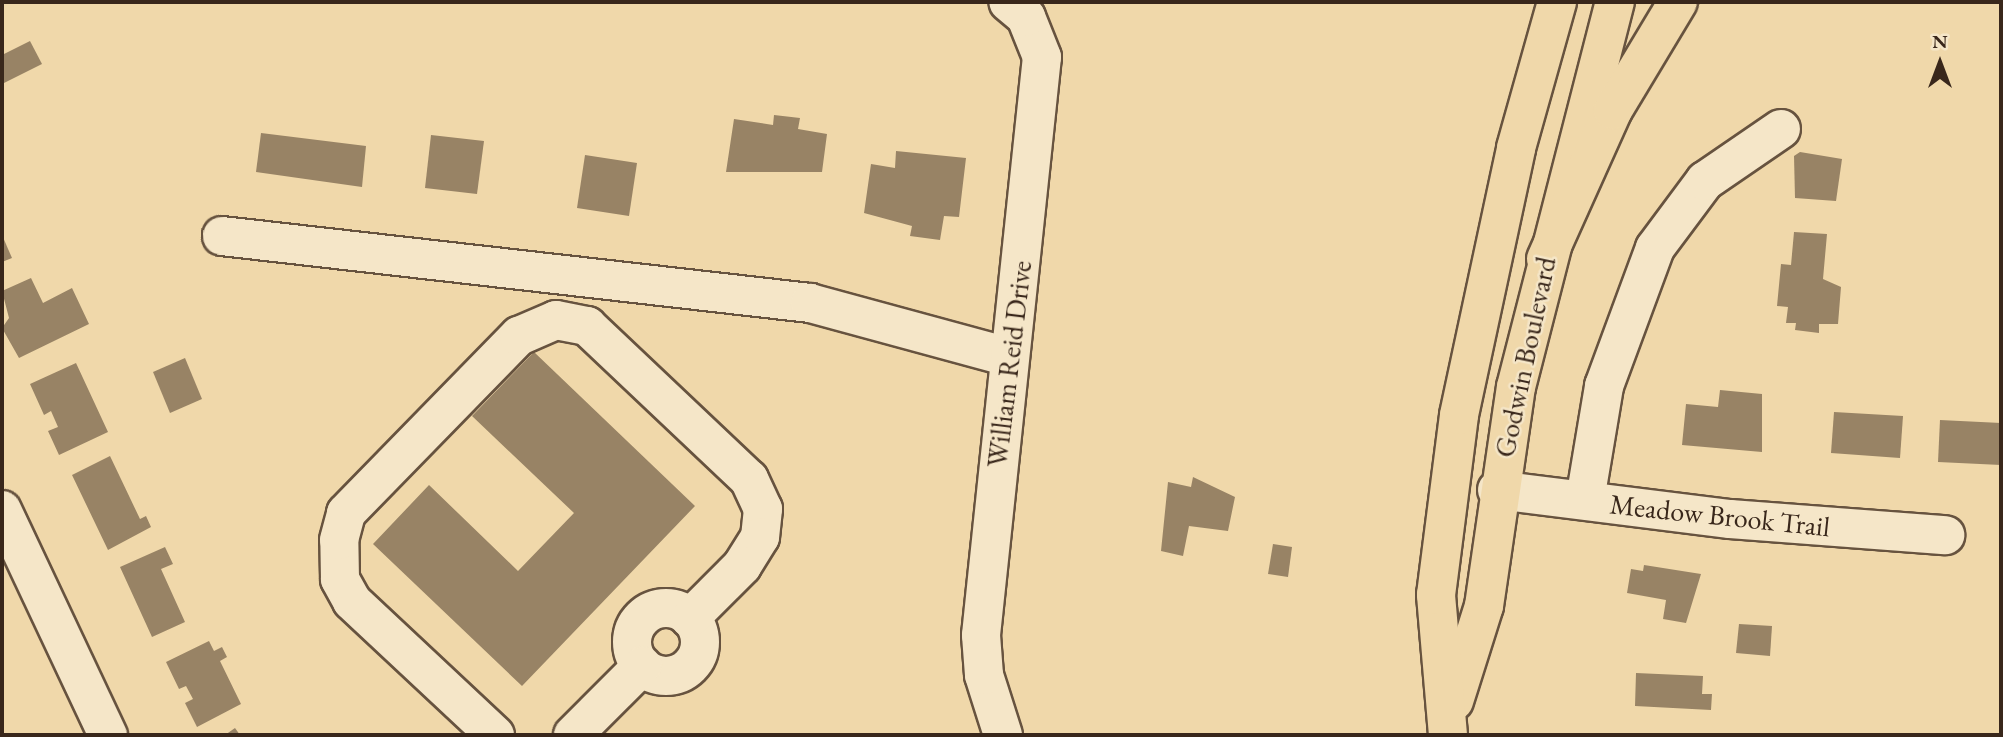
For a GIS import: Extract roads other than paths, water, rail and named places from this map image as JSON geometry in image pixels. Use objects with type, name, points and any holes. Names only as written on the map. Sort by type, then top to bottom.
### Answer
[{"type":"main road","name":"Godwin Boulevard","points":[[1449,725],[1436,595],[1459,415],[1516,148],[1558,2]]},
{"type":"main road","name":"Godwin Boulevard","points":[[1449,725],[1484,606],[1497,490],[1546,259],[1615,2]]},
{"type":"main road","points":[[1546,259],[1613,110],[1678,2]]},
{"type":"street","name":"William Reid Drive","points":[[1003,735],[985,675],[981,635],[1042,57],[1026,17],[1008,2]]},
{"type":"street","points":[[1585,500],[1604,386],[1655,248],[1705,181],[1781,129]]},
{"type":"street","points":[[222,236],[798,301],[1009,357]]},
{"type":"street","points":[[495,735],[352,601],[340,579],[339,540],[346,513],[519,336],[556,320],[587,326],[749,480],[762,509],[760,537],[742,566],[691,618],[700,648],[691,666],[661,676],[642,666],[573,735]]},
{"type":"street","name":"Meadow Brook Trail","points":[[1497,490],[1945,536]]},
{"type":"street","points":[[2,510],[108,735]]}]
